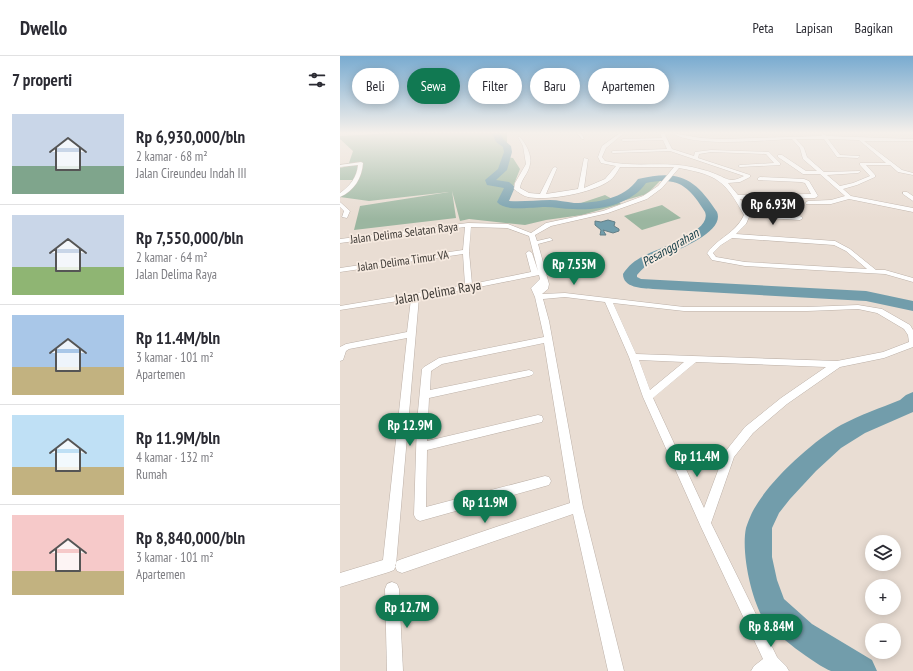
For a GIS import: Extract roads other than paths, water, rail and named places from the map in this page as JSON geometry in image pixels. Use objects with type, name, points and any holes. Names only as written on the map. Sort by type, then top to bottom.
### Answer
[{"type":"street","points":[[528,162],[528,164],[518,183],[517,189],[527,195],[542,195],[581,190],[607,180],[620,166]]},
{"type":"street","points":[[581,190],[586,162]]},
{"type":"street","points":[[603,162],[620,166],[678,166],[707,172],[726,181],[747,215],[744,225],[732,236],[712,250],[710,253],[712,258],[717,260],[746,264],[858,272],[873,271],[913,280]]},
{"type":"street","points":[[707,162],[748,176],[738,180],[726,181]]},
{"type":"street","points":[[740,166],[767,166],[778,164],[776,162]]},
{"type":"street","points":[[788,162],[805,173],[858,172]]},
{"type":"street","points":[[808,162],[849,197]]},
{"type":"street","points":[[888,162],[903,173],[913,174]]},
{"type":"street","points":[[340,166],[361,164],[361,171],[357,181],[340,195]]},
{"type":"street","points":[[839,188],[855,184],[873,176],[862,164],[891,164]]},
{"type":"street","points":[[539,275],[532,235],[547,224],[604,212],[638,200],[652,193],[663,184],[678,166]]},
{"type":"street","points":[[542,195],[554,168]]},
{"type":"street","points":[[737,197],[815,196],[807,182],[802,180],[760,180]]},
{"type":"street","points":[[905,193],[913,199]]},
{"type":"street","points":[[808,203],[831,202],[849,197],[913,210]]},
{"type":"street","points":[[340,198],[347,200]]},
{"type":"street","points":[[340,204],[347,211],[345,217]]},
{"type":"street","points":[[747,215],[800,218]]},
{"type":"street","points":[[468,225],[466,252],[469,287]]},
{"type":"street","name":"Jalan Delima Selatan Raya","points":[[340,241],[468,225],[508,226],[532,235]]},
{"type":"street","points":[[732,236],[835,243],[848,250],[873,271]]},
{"type":"street","points":[[534,243],[550,240]]},
{"type":"street","name":"Jalan Delima Timur VA","points":[[340,270],[466,252]]},
{"type":"street","points":[[529,253],[544,289],[539,296],[548,339],[577,508],[616,671]]},
{"type":"street","name":"Jalan Delima Raya","points":[[340,308],[539,275]]},
{"type":"street","points":[[539,296],[565,295],[684,309],[807,309],[858,307],[880,311],[907,327],[912,335],[913,344],[884,356],[837,364],[633,357]]},
{"type":"street","points":[[340,580],[389,565],[415,296]]},
{"type":"street","points":[[608,301],[633,357],[648,397],[704,522],[776,667],[759,671]]},
{"type":"street","points":[[340,358],[342,350],[346,347],[411,334]]},
{"type":"street","points":[[545,481],[420,515],[424,395],[427,369],[439,361],[548,339]]},
{"type":"street","points":[[648,397],[695,358]]},
{"type":"street","points":[[704,522],[729,455],[749,430],[784,401],[837,364]]},
{"type":"street","points":[[424,395],[529,373]]},
{"type":"street","points":[[422,447],[538,419]]},
{"type":"street","points":[[402,566],[499,532],[577,508]]},
{"type":"street","points":[[392,589],[395,671]]},
{"type":"water","points":[[608,220],[615,222],[614,226],[619,229],[619,231],[613,233],[603,230],[606,235],[600,235],[601,230],[595,225],[595,221],[601,222]]},
{"type":"waterway","name":"Pesanggrahan","points":[[505,162],[502,170],[490,180],[491,183],[505,184],[510,187],[503,202],[507,204],[559,204],[575,206],[593,205],[622,198],[637,188],[642,181],[658,178],[669,178],[685,182],[711,212],[712,216],[709,224],[701,233],[691,239],[638,265],[630,274],[630,279],[638,283],[866,296],[913,306]]},
{"type":"waterway","name":"Pesanggrahan","points":[[861,671],[801,634],[776,612],[766,591],[761,569],[758,546],[759,528],[771,505],[782,491],[808,464],[834,442],[843,435],[866,423],[907,406],[913,400]]}]
